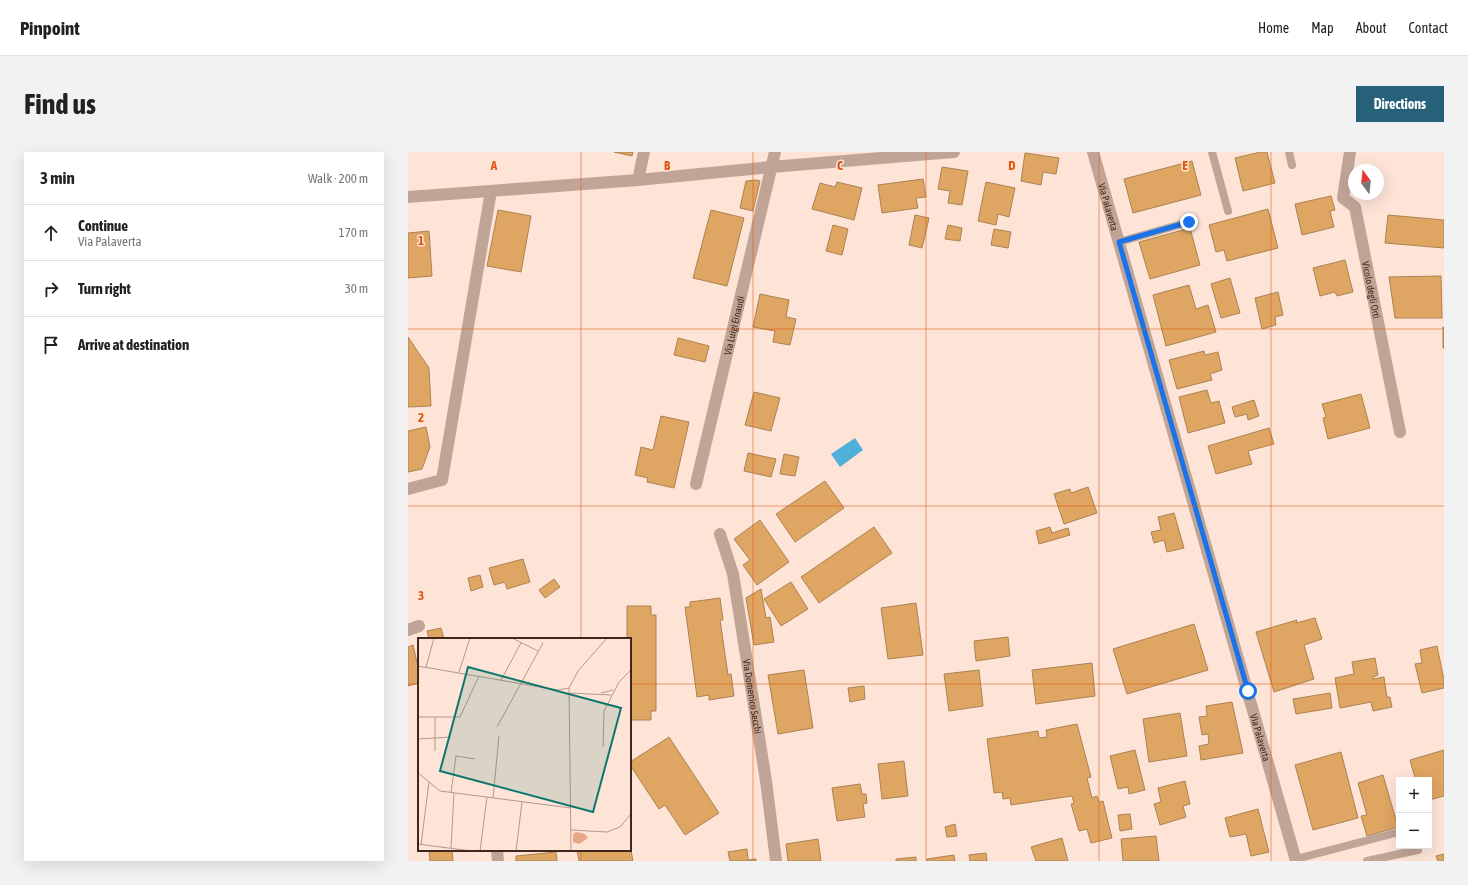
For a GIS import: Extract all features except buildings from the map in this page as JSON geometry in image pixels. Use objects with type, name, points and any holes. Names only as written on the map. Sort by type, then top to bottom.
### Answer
[{"type":"street","points":[[638,180],[644,152]]},
{"type":"street","name":"Via Luigi Einaudi","points":[[696,484],[775,152]]},
{"type":"street","points":[[408,197],[638,180],[954,152]]},
{"type":"street","name":"Via Palaverta","points":[[1093,152],[1296,860]]},
{"type":"street","name":"Vicolo degli Orti","points":[[1350,152],[1344,198],[1354,207],[1400,432]]},
{"type":"street","points":[[408,489],[442,480],[491,191]]},
{"type":"street","name":"Via Domenico Secchi","points":[[720,534],[733,574],[766,781],[776,861]]},
{"type":"street","points":[[497,851],[498,861]]},
{"type":"lane","points":[[1212,152],[1228,211]]},
{"type":"lane","points":[[1289,152],[1292,165]]},
{"type":"lane","points":[[1119,242],[1189,222]]},
{"type":"lane","points":[[1296,860],[1396,833]]},
{"type":"lane","points":[[1367,861],[1418,850]]},
{"type":"water","points":[[855,438],[863,450],[840,467],[831,454]]},
{"type":"route","points":[[1189,222],[1119,242],[1248,691]]}]
